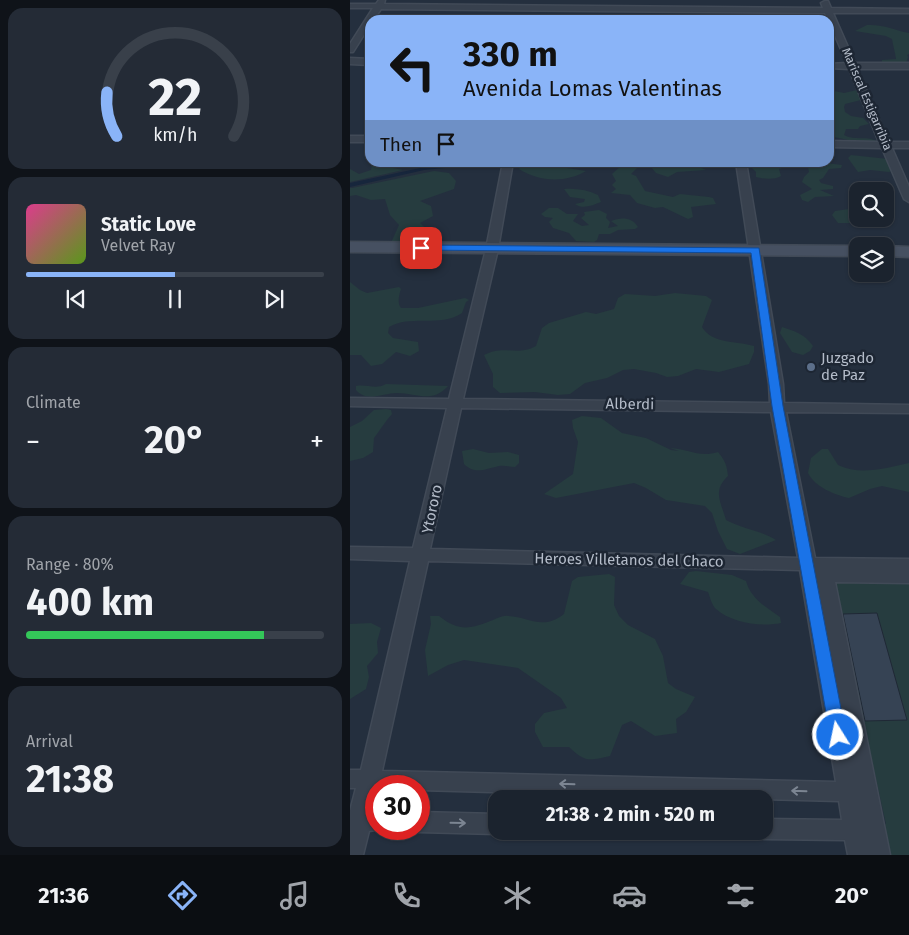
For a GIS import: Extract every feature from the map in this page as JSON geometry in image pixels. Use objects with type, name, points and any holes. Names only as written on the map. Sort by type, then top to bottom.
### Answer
[{"type":"street","points":[[709,0],[712,15]]},
{"type":"street","name":"Mariscal Estigarribia","points":[[824,0],[830,15]]},
{"type":"street","points":[[350,6],[380,3],[909,11]]},
{"type":"street","points":[[372,15],[380,3]]},
{"type":"street","name":"Mariscal Estigarribia","points":[[834,24],[909,199]]},
{"type":"street","points":[[350,50],[365,26]]},
{"type":"street","points":[[350,62],[365,62]]},
{"type":"street","points":[[834,66],[909,66]]},
{"type":"street","points":[[350,139],[365,139]]},
{"type":"street","points":[[834,144],[909,145]]},
{"type":"street","name":"Ytororo","points":[[352,855],[362,821],[360,779],[422,555],[455,403],[492,249],[506,167]]},
{"type":"street","points":[[741,167],[756,250],[777,406],[808,564],[859,855]]},
{"type":"street","points":[[350,247],[849,251]]},
{"type":"street","points":[[894,251],[909,252]]},
{"type":"street","name":"Alberdi","points":[[350,402],[909,409]]},
{"type":"street","name":"Heroes Villetanos del Chaco","points":[[350,553],[909,565]]},
{"type":"street","points":[[880,855],[825,575],[909,577]]},
{"type":"street","points":[[360,779],[848,792]]},
{"type":"street","points":[[430,822],[488,824]]},
{"type":"street","points":[[773,829],[855,830]]},
{"type":"green space","points":[[867,25],[883,26],[909,33],[909,54],[907,55],[906,63],[882,63],[882,60],[896,59],[892,39],[886,36],[855,31]]},
{"type":"green space","points":[[857,90],[861,100],[845,104],[845,112],[851,116],[863,118],[869,124],[860,126],[858,129],[846,129],[844,135],[878,142],[858,142],[834,137],[834,91],[844,93]]},
{"type":"green space","points":[[851,155],[888,159],[893,170],[889,172],[870,170],[858,172],[848,158]]},
{"type":"green space","points":[[834,164],[842,165],[841,168],[829,169],[823,178],[819,180],[821,183],[833,186],[833,189],[820,190],[834,196],[815,197],[808,202],[802,200],[800,195],[812,189],[802,182],[809,172],[808,167],[834,167]]},
{"type":"green space","points":[[371,167],[391,167],[403,170],[350,182],[350,169],[359,174],[371,170]]},
{"type":"green space","points":[[521,167],[566,167],[586,171],[570,178],[544,179],[519,169]]},
{"type":"green space","points":[[620,167],[638,167],[631,174],[636,176],[645,191],[673,197],[680,194],[709,197],[713,198],[716,204],[691,207],[693,217],[688,219],[663,207],[655,208],[637,203],[630,195],[611,193],[616,189],[612,185],[616,181],[612,174]]},
{"type":"green space","points":[[651,167],[699,167],[706,170],[677,172],[668,177],[656,173]]},
{"type":"green space","points":[[751,167],[785,167],[779,169],[781,176],[776,178],[765,179],[756,177],[756,172]]},
{"type":"green space","points":[[434,171],[449,173],[456,181],[454,189],[420,201],[431,206],[433,216],[420,223],[435,237],[427,243],[391,243],[399,225],[390,215],[385,199],[371,200],[356,195],[350,196],[350,188]]},
{"type":"green space","points":[[564,189],[590,192],[598,195],[601,202],[588,206],[578,206],[575,204],[584,202],[585,199],[570,197]]},
{"type":"green space","points":[[549,208],[558,208],[567,214],[578,214],[573,221],[582,226],[589,225],[581,218],[585,215],[584,212],[599,210],[607,214],[606,218],[610,222],[608,228],[618,226],[611,221],[619,219],[633,221],[638,227],[635,229],[618,230],[610,234],[599,234],[594,242],[576,241],[569,233],[553,228],[549,222],[553,218],[545,217],[541,214]]},
{"type":"green space","points":[[849,209],[849,223],[838,223],[832,215],[835,211]]},
{"type":"green space","points":[[350,282],[367,293],[399,287],[401,289],[399,301],[401,308],[418,308],[465,298],[469,300],[466,302],[462,313],[453,317],[435,321],[407,321],[389,327],[388,333],[393,338],[418,342],[419,351],[410,356],[396,352],[382,364],[371,366],[361,355],[350,355]]},
{"type":"green space","points":[[675,293],[706,296],[712,300],[702,327],[706,332],[718,339],[754,346],[754,352],[749,364],[719,372],[696,369],[678,376],[667,377],[634,369],[623,370],[607,378],[585,383],[570,394],[500,393],[493,387],[493,374],[484,355],[498,350],[516,351],[536,346],[542,328],[549,323],[586,312],[596,314],[614,309],[618,298],[625,294],[655,296]]},
{"type":"green space","points":[[782,327],[806,339],[813,346],[810,351],[803,355],[792,352],[780,333]]},
{"type":"green space","points":[[386,384],[448,386],[436,395],[430,396],[392,393],[370,397],[360,394],[356,390],[356,386],[379,387]]},
{"type":"green space","points":[[374,410],[391,410],[392,414],[374,438],[373,452],[363,458],[350,461],[350,427],[362,421]]},
{"type":"green space","points":[[582,416],[601,418],[622,433],[646,438],[671,450],[679,451],[670,448],[699,454],[718,452],[725,463],[728,476],[723,481],[719,492],[726,520],[776,540],[740,554],[727,549],[712,513],[705,506],[666,500],[634,483],[556,498],[544,494],[573,474],[578,442],[572,420]]},
{"type":"green space","points":[[473,449],[489,453],[508,452],[519,455],[519,463],[515,467],[501,466],[480,470],[472,469],[464,464],[462,451]]},
{"type":"green space","points":[[822,449],[828,449],[838,465],[855,470],[873,470],[909,463],[909,492],[882,486],[849,498],[826,490],[815,482],[808,473],[811,458]]},
{"type":"green space","points":[[689,572],[732,575],[746,581],[755,598],[780,617],[781,623],[747,623],[722,614],[713,606],[708,592],[680,584]]},
{"type":"green space","points":[[830,573],[909,574],[909,855],[886,855],[882,825],[886,824]]},
{"type":"green space","points":[[609,574],[615,577],[614,605],[619,616],[628,625],[655,639],[663,656],[668,683],[676,689],[695,697],[686,712],[676,719],[677,733],[655,736],[631,721],[622,725],[610,756],[587,759],[569,747],[543,747],[535,732],[535,724],[544,713],[567,708],[561,698],[518,668],[464,660],[448,665],[428,676],[425,650],[431,624],[430,616],[439,616],[459,627],[472,627],[504,616],[536,622],[549,622],[564,614],[572,581],[578,577]]},
{"type":"green space","points":[[371,623],[381,628],[377,642],[378,653],[367,666],[369,677],[366,689],[350,699],[350,624]]},
{"type":"water","points":[[425,167],[455,167],[424,170],[350,187],[350,183]]},
{"type":"building","points":[[877,613],[907,720],[865,721],[843,614]]},
{"type":"place","name":"Juzgado de Paz","points":[[811,367]]},
{"type":"route","points":[[421,248],[756,250],[776,384],[777,406],[808,564],[838,735]]}]
